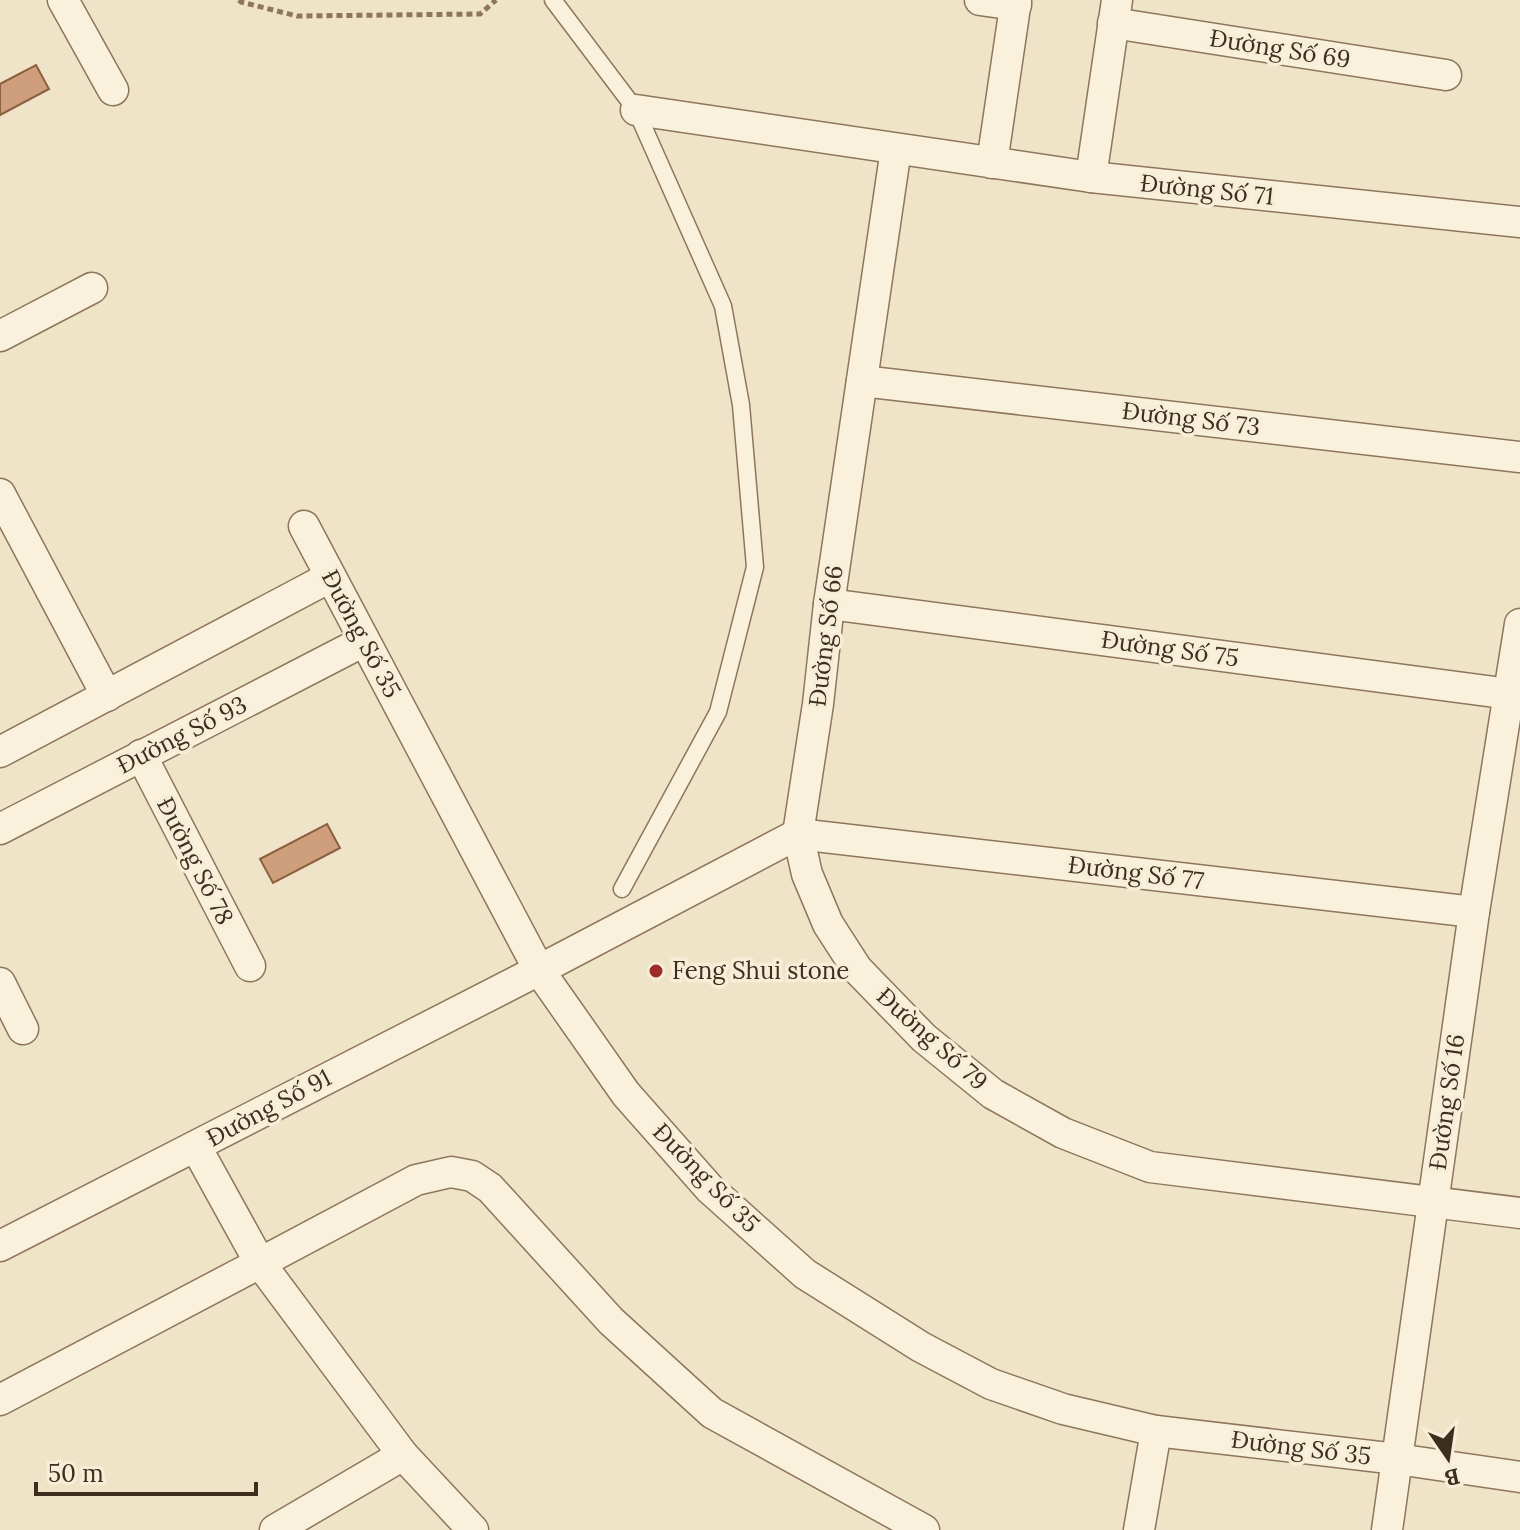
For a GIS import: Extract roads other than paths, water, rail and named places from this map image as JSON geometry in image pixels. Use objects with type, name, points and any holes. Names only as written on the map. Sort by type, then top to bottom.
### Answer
[{"type":"street","points":[[63,0],[113,90]]},
{"type":"street","points":[[980,0],[1016,2],[992,163]]},
{"type":"street","points":[[1091,177],[1115,12]]},
{"type":"street","name":"Đường Số 69","points":[[1115,12],[1446,75]]},
{"type":"street","name":"Đường Số 71","points":[[636,110],[1091,177],[1520,222]]},
{"type":"street","name":"Đường Số 66","points":[[798,834],[896,149]]},
{"type":"street","points":[[0,336],[92,288]]},
{"type":"street","name":"Đường Số 73","points":[[862,381],[1520,457]]},
{"type":"street","points":[[0,494],[107,696]]},
{"type":"street","name":"Đường Số 35","points":[[304,526],[539,970],[626,1094],[710,1189],[805,1274],[921,1347],[991,1384],[1063,1409],[1156,1431],[1397,1459]]},
{"type":"street","points":[[0,752],[330,577]]},
{"type":"street","name":"Đường Số 75","points":[[829,604],[1512,714]]},
{"type":"street","name":"Đường Số 93","points":[[0,829],[364,641]]},
{"type":"street","name":"Đường Số 16","points":[[1387,1530],[1474,912],[1512,714],[1519,641]]},
{"type":"street","name":"Đường Số 78","points":[[141,755],[250,966]]},
{"type":"street","points":[[539,970],[798,834]]},
{"type":"street","name":"Đường Số 77","points":[[798,834],[1474,912]]},
{"type":"street","name":"Đường Số 79","points":[[798,834],[807,874],[828,924],[857,969],[924,1038],[993,1094],[1063,1133],[1150,1167],[1520,1213]]},
{"type":"street","name":"Đường Số 91","points":[[0,1246],[539,970]]},
{"type":"street","points":[[0,983],[23,1029]]},
{"type":"street","points":[[196,1147],[260,1263],[403,1455],[473,1530]]},
{"type":"street","points":[[0,1400],[416,1180],[451,1172],[472,1176],[490,1188],[611,1321],[712,1413],[924,1530]]},
{"type":"street","points":[[1139,1530],[1156,1431]]},
{"type":"street","points":[[275,1530],[403,1455]]},
{"type":"street","points":[[1397,1459],[1520,1477]]},
{"type":"lane","points":[[553,0],[636,110],[723,306],[741,405],[755,567],[718,712],[622,889]]},
{"type":"place","name":"Feng Shui stone","points":[[656,971]]}]
